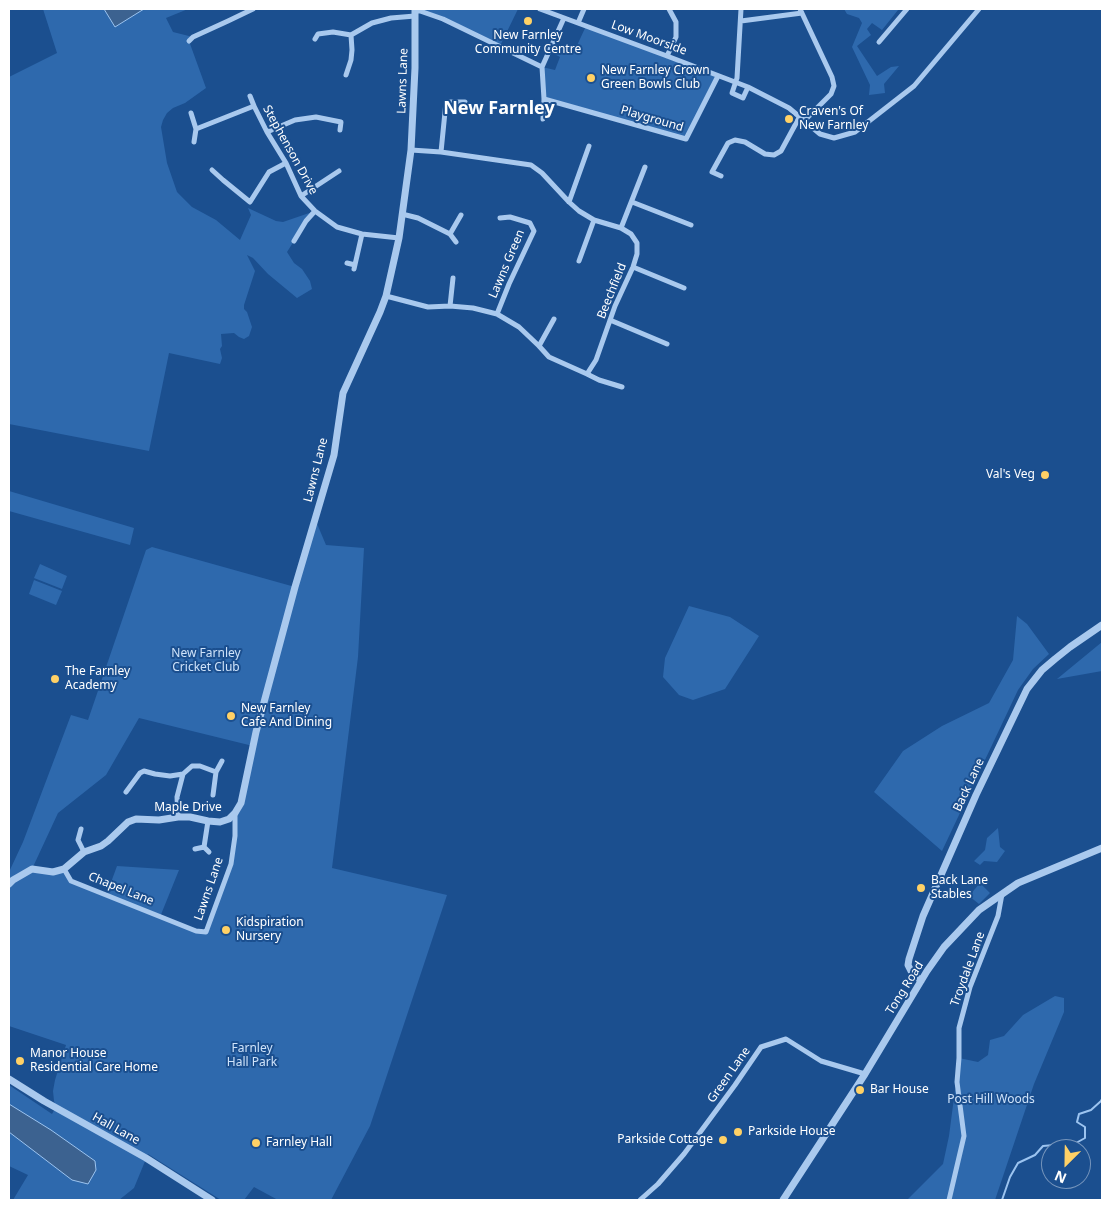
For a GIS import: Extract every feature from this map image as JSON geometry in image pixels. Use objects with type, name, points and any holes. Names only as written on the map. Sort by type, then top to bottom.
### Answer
[{"type":"street","points":[[189,41],[193,37],[254,9]]},
{"type":"street","name":"Low Moorside","points":[[540,9],[748,87],[789,108],[820,134],[834,138],[854,132],[914,86],[979,9]]},
{"type":"street","points":[[578,23],[584,9]]},
{"type":"street","points":[[667,56],[676,37],[676,22],[669,9]]},
{"type":"street","points":[[741,9],[736,82],[732,92],[743,98],[748,87]]},
{"type":"street","points":[[879,42],[907,9]]},
{"type":"street","points":[[315,39],[318,34],[333,32],[351,35],[372,23],[420,10],[443,19],[542,67]]},
{"type":"street","points":[[741,20],[801,11],[832,77],[834,86],[832,94],[804,121]]},
{"type":"street","name":"Lawns Lane","points":[[206,932],[231,864],[235,836],[235,813],[244,793],[256,732],[334,455],[343,393],[386,296],[399,238],[411,150],[415,68],[415,12]]},
{"type":"street","points":[[543,119],[542,67],[564,18]]},
{"type":"street","points":[[346,75],[351,60],[351,35]]},
{"type":"street","name":"Playground","points":[[544,99],[686,139],[718,76]]},
{"type":"street","name":"Stephenson Drive","points":[[250,96],[267,132],[286,163],[301,196],[315,212],[338,227],[362,234],[399,238]]},
{"type":"street","points":[[441,152],[446,102],[465,102]]},
{"type":"street","points":[[196,129],[254,106]]},
{"type":"street","points":[[191,113],[196,129],[194,142]]},
{"type":"street","points":[[340,130],[343,116]]},
{"type":"street","points":[[721,176],[712,172],[728,143],[735,140],[745,142],[765,154],[774,155],[781,151],[800,116]]},
{"type":"street","points":[[267,132],[295,120],[316,117],[341,122]]},
{"type":"street","points":[[568,202],[589,146]]},
{"type":"street","points":[[411,150],[441,152],[531,165],[542,173],[568,202],[579,211],[594,220],[621,228],[645,167]]},
{"type":"street","points":[[212,170],[250,202],[269,172],[286,163]]},
{"type":"street","points":[[301,196],[339,171]]},
{"type":"street","points":[[632,202],[691,225]]},
{"type":"street","points":[[294,241],[306,221],[315,212]]},
{"type":"street","points":[[402,214],[418,218],[450,234],[456,242]]},
{"type":"street","points":[[450,234],[461,215]]},
{"type":"street","name":"Lawns Green","points":[[497,314],[534,231],[530,223],[510,217],[500,218]]},
{"type":"street","points":[[579,261],[594,220]]},
{"type":"street","name":"Beechfield","points":[[587,374],[596,360],[615,306],[634,267],[637,243],[631,234],[621,228]]},
{"type":"street","points":[[346,264],[354,267],[362,234]]},
{"type":"street","points":[[634,267],[684,288]]},
{"type":"street","points":[[450,306],[453,278]]},
{"type":"street","points":[[386,296],[428,307],[472,308],[497,314],[519,327],[549,357],[622,387]]},
{"type":"street","points":[[540,346],[554,319]]},
{"type":"street","points":[[610,320],[666,344]]},
{"type":"street","name":"Back Lane","points":[[921,981],[908,965],[923,916],[976,796],[1027,689],[1042,670],[1055,658],[1102,625]]},
{"type":"street","points":[[213,795],[216,772],[222,760]]},
{"type":"street","points":[[178,817],[177,797],[184,774],[192,766],[200,766],[216,772]]},
{"type":"street","points":[[126,792],[140,773],[144,771],[170,776],[184,774]]},
{"type":"street","name":"Maple Drive","points":[[64,869],[84,852],[108,841],[128,822],[136,819],[159,820],[190,817],[220,822],[229,820],[235,813]]},
{"type":"street","points":[[204,847],[208,821]]},
{"type":"street","points":[[82,829],[78,840],[84,852]]},
{"type":"street","points":[[195,849],[204,847]]},
{"type":"street","points":[[204,847],[209,852]]},
{"type":"street","name":"Tong Road","points":[[783,1200],[865,1074],[921,981],[944,947],[979,910],[1018,883],[1102,848]]},
{"type":"street","points":[[9,884],[32,869],[53,872],[64,869]]},
{"type":"street","name":"Chapel Lane","points":[[64,869],[71,881],[196,931],[206,932]]},
{"type":"street","name":"Troydale Lane","points":[[950,1200],[964,1136],[957,1082],[959,1028],[970,987],[998,916],[1002,894]]},
{"type":"street","name":"Green Lane","points":[[640,1200],[658,1184],[684,1154],[761,1047],[786,1039],[821,1061],[865,1074]]},
{"type":"street","name":"Hall Lane","points":[[9,1079],[44,1102],[146,1158],[212,1200]]},
{"type":"green space","points":[[43,9],[104,9],[115,27],[144,9],[188,9],[166,18],[173,32],[193,37],[189,41],[206,88],[167,113],[161,127],[167,163],[177,192],[192,207],[216,220],[240,240],[251,215],[248,208],[276,221],[283,222],[315,211],[287,252],[294,263],[302,269],[310,281],[312,289],[297,298],[268,274],[253,258],[247,255],[255,271],[244,305],[252,327],[249,336],[244,339],[234,333],[221,334],[222,346],[220,349],[222,358],[220,364],[169,353],[149,451],[9,424],[9,77],[57,53]]},
{"type":"green space","points":[[415,9],[518,9],[500,46]]},
{"type":"green space","points":[[844,9],[898,10],[882,30],[872,23],[867,29],[871,35],[857,46],[877,76],[891,67],[899,66],[884,84],[885,93],[869,95],[870,85],[852,47],[862,23],[859,18],[847,14]]},
{"type":"green space","points":[[586,26],[718,76],[686,139],[544,99],[542,67],[555,70],[560,57],[549,51],[553,43],[574,52]]},
{"type":"green space","points":[[9,491],[134,528],[130,545],[9,511]]},
{"type":"green space","name":"Farnley Hall Park","points":[[315,519],[326,545],[364,548],[358,657],[332,868],[447,895],[370,1126],[331,1200],[278,1200],[254,1187],[244,1200],[221,1200],[148,1154],[134,1188],[119,1200],[13,1200],[28,1175],[9,1166],[9,1085],[52,1114],[56,1107],[53,1091],[55,1080],[66,1045],[9,1026],[9,872],[23,842],[71,715],[88,720],[146,550],[152,547],[295,587]],"holes":[[[139,718],[253,746],[235,826],[231,864],[206,932],[160,917],[179,870],[117,866],[106,896],[71,881],[64,869],[32,869],[58,813],[106,775]]]},
{"type":"green space","points":[[40,564],[67,576],[62,589],[34,578]]},
{"type":"green space","points":[[34,580],[62,591],[56,605],[29,594]]},
{"type":"green space","points":[[689,606],[730,617],[759,636],[725,689],[693,700],[679,695],[663,677],[665,658]]},
{"type":"green space","points":[[1017,616],[1027,624],[1049,654],[1033,669],[1018,690],[942,851],[874,792],[903,751],[942,726],[989,703],[1013,660]]},
{"type":"green space","points":[[1102,642],[1102,671],[1057,679]]},
{"type":"green space","points":[[998,828],[1000,847],[1005,851],[997,862],[984,861],[980,865],[974,861],[985,850],[987,838]]},
{"type":"green space","points":[[980,883],[990,893],[979,904],[969,896]]},
{"type":"green space","name":"Post Hill Woods","points":[[1055,996],[1064,998],[1064,1012],[1034,1084],[995,1200],[907,1200],[943,1164],[955,1090],[958,1084],[959,1058],[978,1062],[988,1055],[990,1040],[1004,1036],[1023,1015]]},
{"type":"shaded area","points":[[104,9],[144,9],[115,27]]},
{"type":"shaded area","points":[[9,1104],[51,1130],[95,1161],[96,1170],[88,1184],[72,1180],[9,1132]]},
{"type":"waterway","points":[[1002,1200],[1010,1177],[1018,1163],[1035,1155],[1043,1146],[1076,1143],[1085,1138],[1085,1127],[1077,1122],[1079,1114],[1091,1110],[1102,1099]]},
{"type":"place","name":"New Farnley Community Centre","points":[[528,21]]},
{"type":"place","name":"New Farnley Crown Green Bowls Club","points":[[591,78]]},
{"type":"place","name":"Craven's Of New Farnley","points":[[789,119]]},
{"type":"place","name":"Val's Veg","points":[[1045,475]]},
{"type":"place","name":"The Farnley Academy","points":[[55,679]]},
{"type":"place","name":"New Farnley Cafe And Dining","points":[[231,716]]},
{"type":"place","name":"Back Lane Stables","points":[[921,888]]},
{"type":"place","name":"Kidspiration Nursery","points":[[226,930]]},
{"type":"place","name":"Manor House Residential Care Home","points":[[20,1061]]},
{"type":"place","name":"Bar House","points":[[860,1090]]},
{"type":"place","name":"Parkside House","points":[[738,1132]]},
{"type":"place","name":"Parkside Cottage","points":[[723,1140]]},
{"type":"place","name":"Farnley Hall","points":[[256,1143]]},
{"type":"district","name":"New Farnley","points":[[499,109]]},
{"type":"park label","name":"New Farnley Cricket Club","points":[[206,661]]}]
